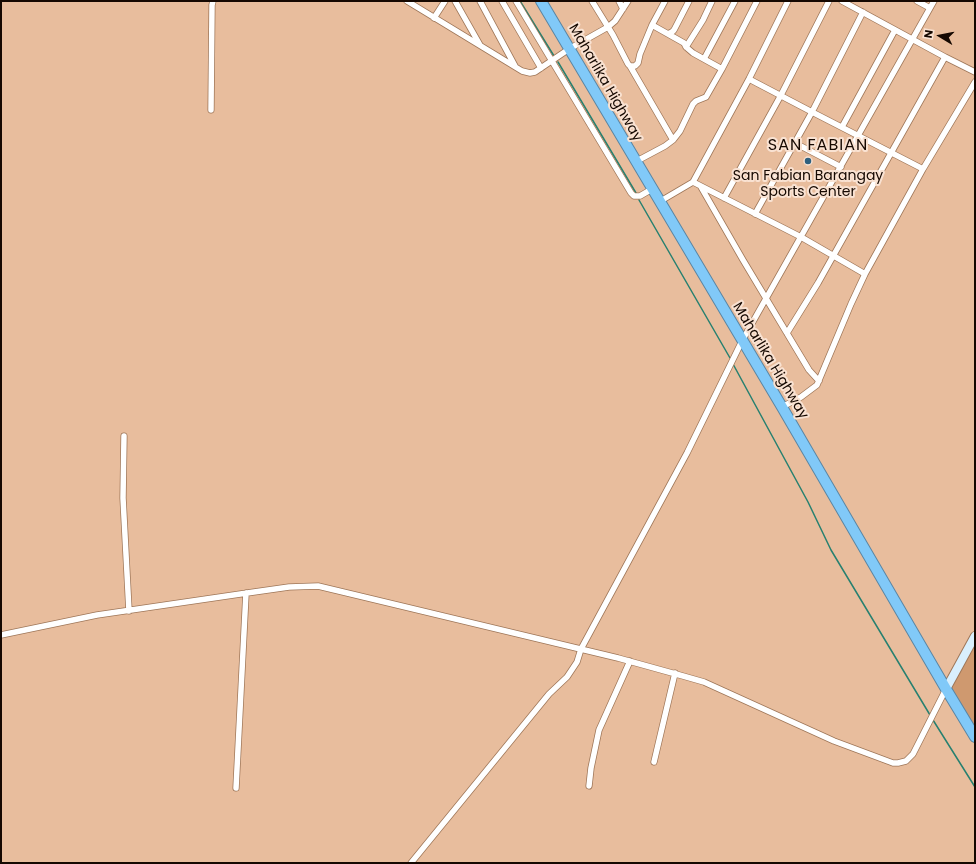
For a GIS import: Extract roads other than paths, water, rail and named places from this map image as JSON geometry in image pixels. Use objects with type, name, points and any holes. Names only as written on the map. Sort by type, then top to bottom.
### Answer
[{"type":"highway","name":"Maharlika Highway","points":[[541,1],[975,736]]},
{"type":"street","points":[[211,110],[213,1]]},
{"type":"street","points":[[406,1],[515,66],[530,73],[535,72],[569,49],[608,27],[615,21],[628,1]]},
{"type":"street","points":[[434,18],[445,1]]},
{"type":"street","points":[[455,1],[480,45]]},
{"type":"street","points":[[480,1],[515,66]]},
{"type":"street","points":[[502,1],[541,68]]},
{"type":"street","points":[[516,1],[631,193],[634,196],[640,196],[652,189]]},
{"type":"street","points":[[592,1],[673,140]]},
{"type":"street","points":[[619,1],[624,9]]},
{"type":"street","points":[[630,66],[635,66],[638,63],[640,54],[652,25],[665,1]]},
{"type":"street","points":[[668,34],[674,30],[689,1]]},
{"type":"street","points":[[686,47],[703,20],[712,1]]},
{"type":"street","points":[[704,59],[735,1]]},
{"type":"street","points":[[635,162],[673,140],[680,130],[691,107],[696,101],[706,97],[757,1]]},
{"type":"street","points":[[659,202],[693,182],[749,79],[788,1]]},
{"type":"street","points":[[724,198],[781,95],[829,1]]},
{"type":"street","points":[[842,1],[912,40],[975,72]]},
{"type":"street","points":[[917,1],[930,8]]},
{"type":"street","points":[[411,863],[548,694],[567,676],[577,662],[581,650],[687,453],[766,297],[859,136],[934,1]]},
{"type":"street","points":[[755,214],[812,112],[863,12]]},
{"type":"street","points":[[652,25],[684,44],[692,53],[722,69]]},
{"type":"street","points":[[842,127],[895,30]]},
{"type":"street","points":[[787,333],[805,306],[945,57]]},
{"type":"street","points":[[749,79],[923,168]]},
{"type":"street","points":[[782,407],[813,389],[817,385],[865,274],[923,168],[975,82]]},
{"type":"street","points":[[795,143],[841,167]]},
{"type":"street","points":[[693,182],[801,237],[865,274]]},
{"type":"street","points":[[701,187],[732,243],[809,370],[819,381]]},
{"type":"street","points":[[124,436],[122,498],[129,611]]},
{"type":"street","points":[[1,635],[30,630],[97,614],[129,611],[246,593],[307,586],[328,588],[675,673],[704,682],[834,741],[893,763],[906,761],[913,754],[975,636]]},
{"type":"street","points":[[236,788],[246,593]]},
{"type":"street","points":[[589,786],[592,761],[599,730],[630,661]]},
{"type":"street","points":[[654,762],[675,673]]},
{"type":"waterway","points":[[520,1],[554,56]]},
{"type":"waterway","points":[[558,62],[636,193]]},
{"type":"waterway","points":[[639,200],[730,358]]},
{"type":"waterway","points":[[733,364],[808,502],[831,550],[930,715]]},
{"type":"waterway","points":[[933,720],[975,787]]},
{"type":"place","name":"San Fabian Barangay Sports Center","points":[[808,161]]},
{"type":"district","name":"SAN FABIAN","points":[[818,146]]}]
